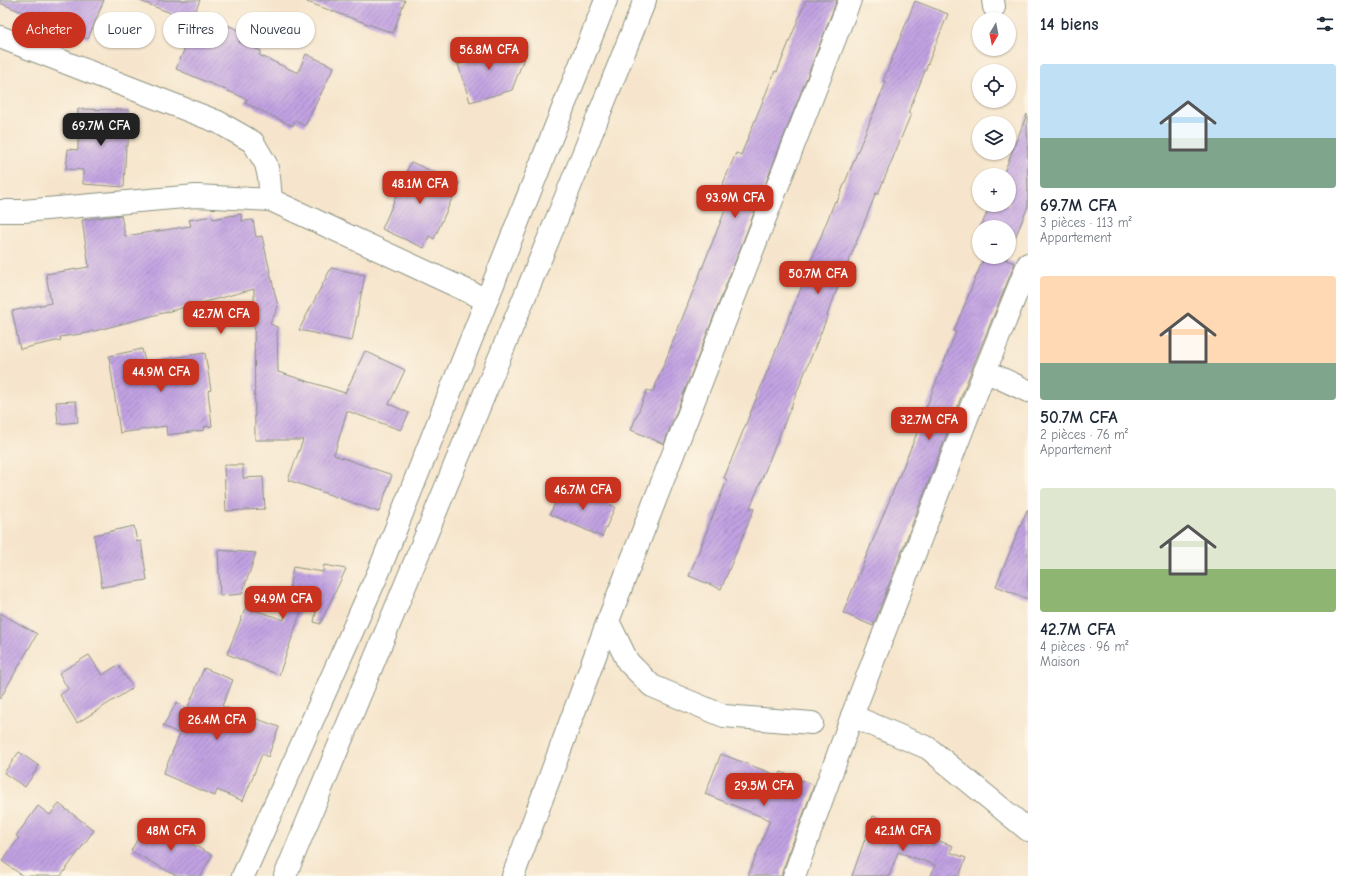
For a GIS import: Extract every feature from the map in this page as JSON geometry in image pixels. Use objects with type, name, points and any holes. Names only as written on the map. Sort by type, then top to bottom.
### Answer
[{"type":"street","points":[[243,876],[379,571],[606,0]]},
{"type":"street","points":[[285,876],[562,206],[645,0]]},
{"type":"street","points":[[513,876],[608,621],[850,0]]},
{"type":"street","points":[[0,37],[218,122],[252,142],[266,164],[271,200]]},
{"type":"street","points":[[0,211],[23,211],[196,196],[271,200],[487,300]]},
{"type":"street","points":[[794,876],[852,716],[985,371],[1028,264]]},
{"type":"street","points":[[985,371],[1028,391]]},
{"type":"street","points":[[608,621],[628,662],[652,686],[724,716],[812,723]]},
{"type":"street","points":[[852,716],[928,748],[1028,830]]},
{"type":"building","points":[[0,0],[104,0],[99,12],[94,12],[94,24],[88,39],[86,38],[86,12],[22,12],[0,3]]},
{"type":"building","points":[[200,0],[195,12],[168,12],[140,1]]},
{"type":"building","points":[[308,0],[405,0],[393,33],[307,2]]},
{"type":"building","points":[[806,0],[837,0],[664,444],[631,430],[647,390],[653,392],[730,198],[719,193],[736,153],[741,155]]},
{"type":"building","points":[[915,1],[948,14],[908,113],[911,114],[878,194],[876,193],[750,508],[754,509],[721,589],[689,576],[727,480],[724,478],[835,201],[837,202],[886,82],[883,81]]},
{"type":"building","points":[[228,25],[236,29],[236,48],[254,48],[261,51],[259,55],[298,73],[306,54],[334,67],[305,126],[295,121],[293,126],[245,103],[247,99],[176,69],[185,48],[228,48]]},
{"type":"building","points":[[480,42],[524,58],[512,90],[470,102],[458,64],[467,62],[465,46]]},
{"type":"building","points":[[78,109],[129,110],[128,146],[126,145],[124,187],[83,184],[83,170],[66,169],[68,149],[78,150]]},
{"type":"building","points":[[1027,114],[1028,206],[1016,236],[1016,220],[984,220],[987,212],[1016,212],[1016,168],[1006,168],[1009,160],[1016,160],[1016,142]]},
{"type":"building","points":[[411,162],[459,183],[434,239],[429,236],[424,248],[382,229]]},
{"type":"building","points":[[241,214],[242,221],[253,220],[256,237],[262,236],[278,307],[270,324],[277,327],[278,372],[345,393],[365,351],[405,370],[389,404],[409,413],[401,430],[347,411],[334,455],[392,475],[379,512],[288,480],[303,440],[255,440],[254,289],[87,333],[60,337],[61,340],[20,349],[12,311],[51,303],[46,274],[89,267],[82,220],[121,215],[125,236],[191,226],[189,220],[212,216],[213,219]]},
{"type":"building","points":[[981,264],[1015,264],[973,366],[873,626],[843,613],[919,428],[956,332],[954,331]]},
{"type":"building","points":[[331,268],[365,275],[352,341],[299,330]]},
{"type":"building","points":[[142,349],[145,362],[205,353],[211,390],[208,391],[212,426],[204,427],[205,430],[167,435],[166,426],[120,433],[109,356]]},
{"type":"building","points":[[76,401],[78,422],[58,424],[56,402]]},
{"type":"building","points":[[224,465],[243,465],[243,478],[263,477],[265,509],[226,511]]},
{"type":"building","points":[[563,485],[615,507],[602,537],[550,514]]},
{"type":"building","points":[[1028,510],[1028,599],[996,586]]},
{"type":"building","points":[[134,526],[137,542],[141,541],[147,580],[102,587],[94,535]]},
{"type":"building","points":[[218,550],[256,553],[242,594],[220,596]]},
{"type":"building","points":[[324,565],[346,569],[320,624],[314,622],[319,596],[307,594],[279,675],[227,654],[246,607],[284,620],[293,567],[323,572]]},
{"type":"building","points":[[0,613],[37,634],[0,699]]},
{"type":"building","points":[[89,655],[102,675],[118,665],[133,688],[77,723],[60,695],[68,689],[59,673]]},
{"type":"building","points":[[204,668],[233,680],[222,706],[279,727],[268,757],[262,754],[243,801],[217,790],[215,796],[163,774],[180,734],[163,726],[177,702],[187,710]]},
{"type":"building","points":[[19,752],[39,766],[25,787],[4,773]]},
{"type":"building","points":[[721,754],[779,776],[781,772],[814,785],[782,872],[782,876],[748,876],[770,820],[705,794]]},
{"type":"building","points":[[59,804],[94,830],[61,876],[23,876],[2,861],[19,838],[16,836],[38,806],[50,815]]},
{"type":"building","points":[[873,816],[891,822],[889,828],[933,844],[934,839],[953,846],[950,852],[966,858],[959,876],[931,876],[935,865],[898,852],[889,876],[852,876]]},
{"type":"building","points":[[148,820],[212,855],[201,876],[177,876],[131,851]]}]
